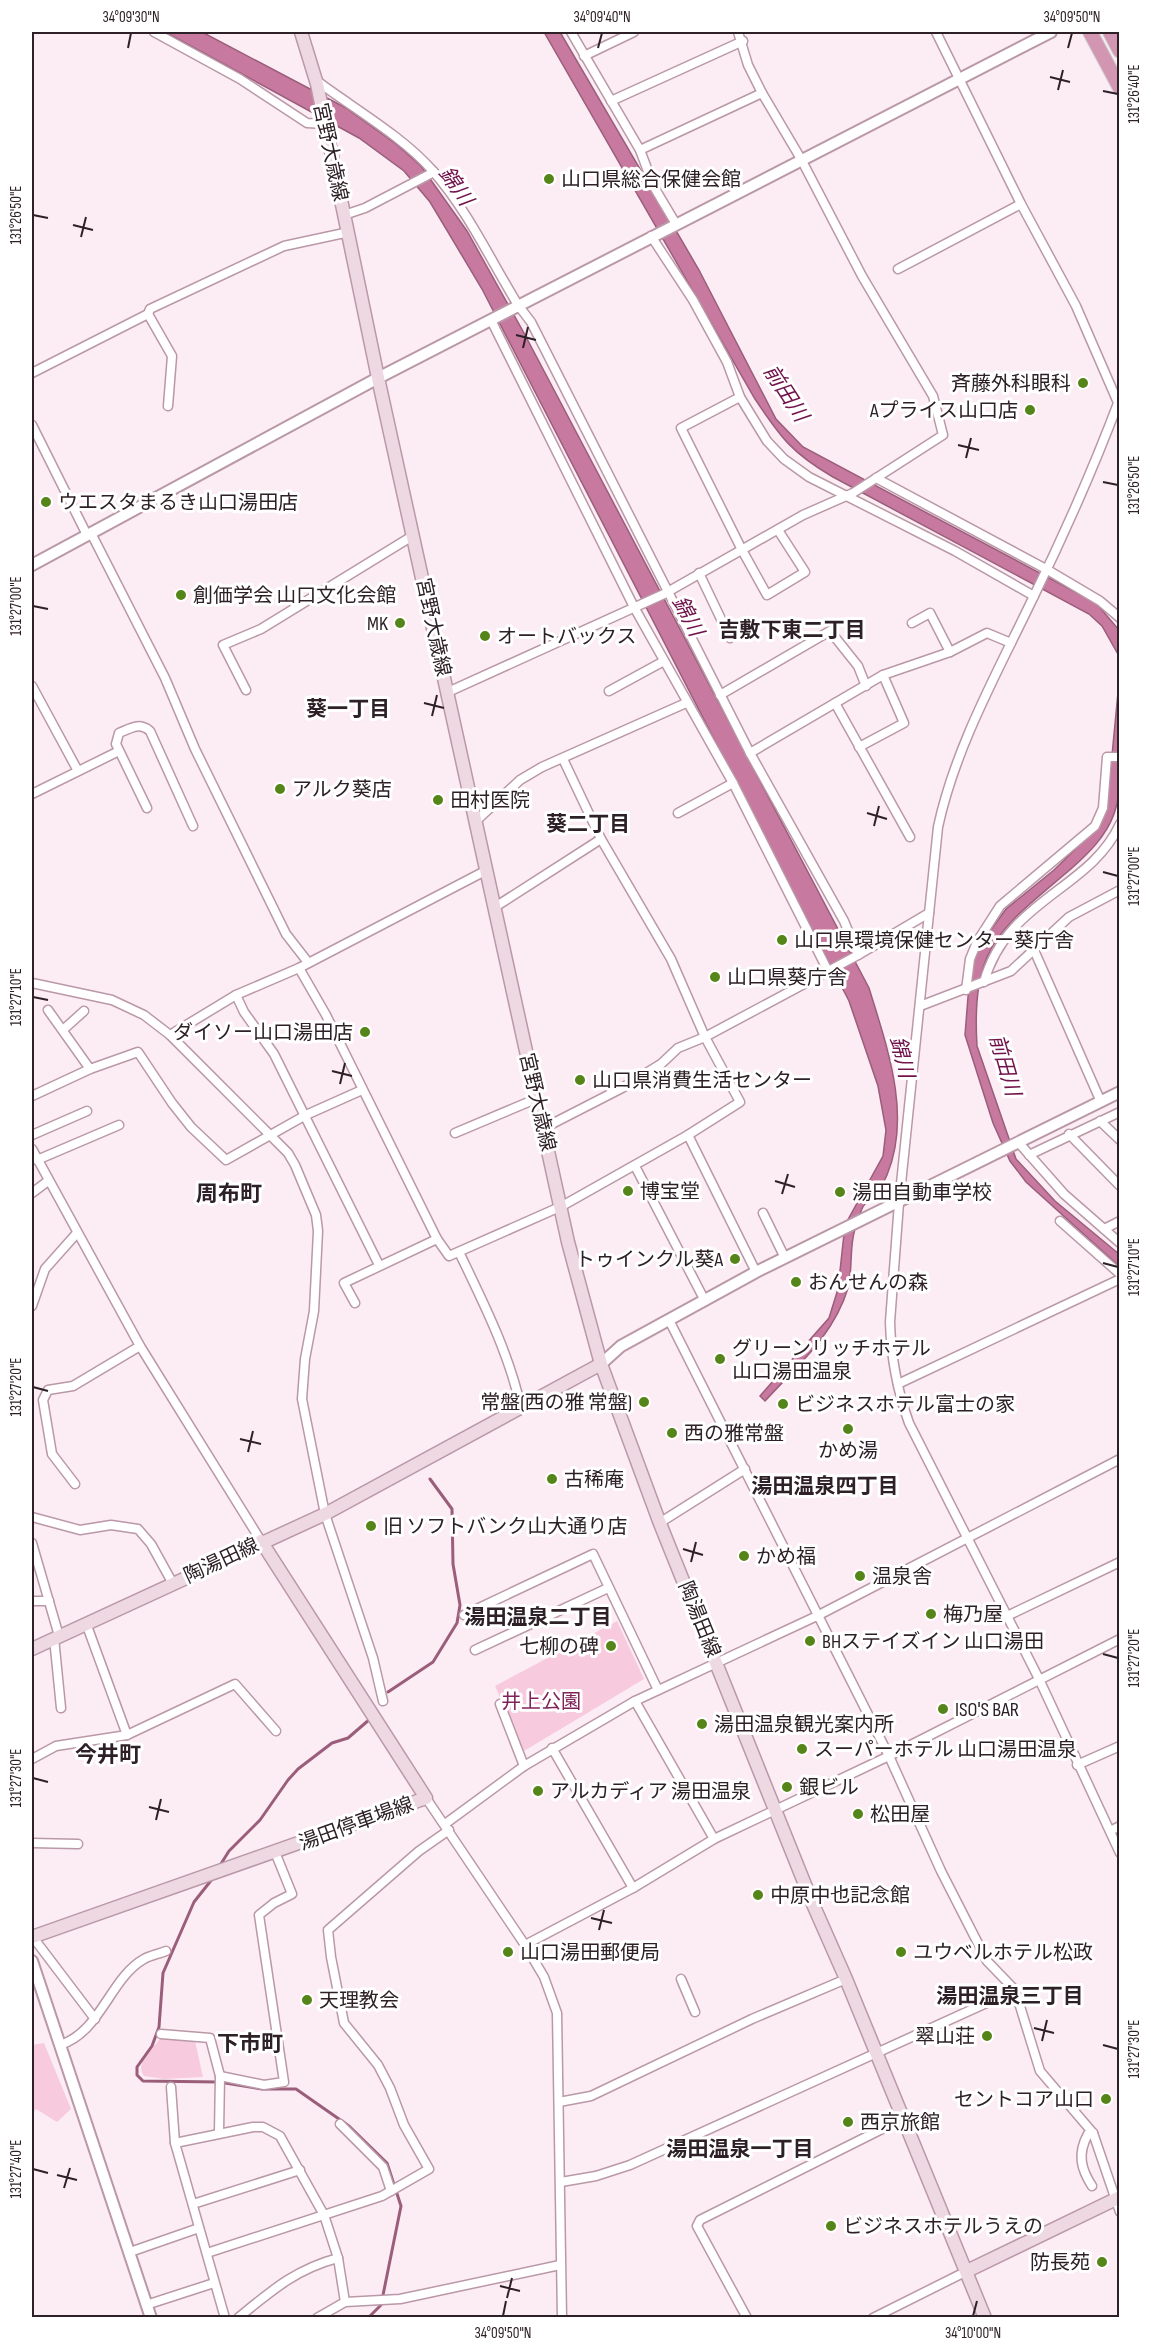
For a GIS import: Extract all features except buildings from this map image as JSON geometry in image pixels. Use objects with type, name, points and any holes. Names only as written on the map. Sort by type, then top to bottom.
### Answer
[{"type":"highway","points":[[1090,32],[1119,88]]},
{"type":"highway","points":[[1110,32],[1119,51]]},
{"type":"main road","name":"宮野大歳線","points":[[301,32],[317,82],[378,378],[575,1271],[601,1364]]},
{"type":"main road","name":"陶湯田線","points":[[32,1649],[172,1582],[325,1514],[601,1364],[661,1522],[812,1902],[877,2052],[967,2271]]},
{"type":"main road","name":"湯田停車場線","points":[[32,1936],[426,1798],[261,1542]]},
{"type":"main road","points":[[986,2318],[967,2271],[1117,2198]]},
{"type":"street","points":[[154,32],[240,79],[307,123],[324,122]]},
{"type":"street","points":[[571,32],[640,150],[654,187],[676,224]]},
{"type":"street","points":[[584,56],[634,32]]},
{"type":"street","points":[[448,692],[665,593],[803,514],[851,494],[943,435],[933,396],[862,276],[801,159],[762,93],[748,65],[743,41],[738,32]]},
{"type":"street","points":[[936,32],[1020,204],[1076,306],[1119,402],[1100,454],[958,760],[943,803],[929,913],[899,1203],[890,1322],[891,1349],[909,1423],[1005,1617],[1039,1679],[1119,1852]]},
{"type":"street","points":[[32,565],[378,378],[958,77],[1051,32]]},
{"type":"street","points":[[611,101],[743,41]]},
{"type":"street","points":[[317,82],[407,147],[434,172],[454,200],[516,306],[531,322],[567,388],[665,593],[750,753],[844,921],[858,955]]},
{"type":"street","points":[[640,150],[762,93]]},
{"type":"street","points":[[344,215],[366,208],[434,172]]},
{"type":"street","points":[[898,269],[1020,204]]},
{"type":"street","points":[[32,373],[148,314],[150,309],[284,246],[349,232]]},
{"type":"street","points":[[653,235],[693,300],[727,362],[740,396],[767,441],[784,459],[809,477],[851,494],[1034,596]]},
{"type":"street","points":[[148,314],[172,356],[168,406]]},
{"type":"street","points":[[493,319],[634,607],[733,783],[826,969]]},
{"type":"street","points":[[740,396],[681,428],[767,595],[805,572],[778,530]]},
{"type":"street","points":[[32,425],[165,678],[195,749],[286,934],[307,961]]},
{"type":"street","points":[[875,479],[1046,569],[1100,601],[1119,618]]},
{"type":"street","points":[[246,690],[223,645],[261,629],[414,535]]},
{"type":"street","points":[[699,573],[730,638]]},
{"type":"street","points":[[912,623],[930,613],[950,652]]},
{"type":"street","points":[[720,694],[830,631],[858,666],[866,686]]},
{"type":"street","points":[[750,753],[883,675],[950,652],[987,633],[1011,643]]},
{"type":"street","points":[[609,691],[664,661]]},
{"type":"street","points":[[859,747],[903,723],[883,675]]},
{"type":"street","points":[[32,686],[78,771]]},
{"type":"street","points":[[477,820],[520,780],[686,703]]},
{"type":"street","points":[[835,703],[910,837]]},
{"type":"street","points":[[147,808],[116,744],[119,733],[136,726],[144,726],[150,731],[193,826]]},
{"type":"street","points":[[32,794],[119,751]]},
{"type":"street","points":[[966,990],[970,959],[977,942],[1000,906],[1095,826],[1103,808],[1107,757],[1119,757]]},
{"type":"street","points":[[299,968],[326,1015],[437,1239],[449,1256],[562,1206],[635,1166],[740,1102],[705,1037],[671,960],[601,839],[563,759]]},
{"type":"street","points":[[678,813],[733,783]]},
{"type":"street","points":[[984,982],[993,958],[1018,921],[1105,849],[1119,824]]},
{"type":"street","points":[[495,907],[601,839]]},
{"type":"street","points":[[170,1035],[236,995],[299,968],[307,961],[487,870]]},
{"type":"street","points":[[920,1006],[1011,971],[1069,917],[1119,890]]},
{"type":"street","points":[[544,1128],[622,1088],[661,1064],[678,1048],[705,1037],[826,969],[858,955],[929,913]]},
{"type":"street","points":[[1034,950],[1101,1102]]},
{"type":"street","points":[[32,983],[128,1005],[170,1035],[295,1165],[316,1215],[318,1231],[314,1311],[305,1359],[302,1399],[325,1514],[373,1658],[383,1701]]},
{"type":"street","points":[[236,995],[244,1012],[274,1054],[379,1265]]},
{"type":"street","points":[[48,1010],[64,1029],[90,1069]]},
{"type":"street","points":[[64,1029],[84,1011]]},
{"type":"street","points":[[32,1096],[90,1069],[138,1052],[142,1053],[172,1103],[191,1127],[226,1160],[306,1115],[362,1090]]},
{"type":"street","points":[[601,1364],[621,1346],[756,1272],[1119,1092]]},
{"type":"street","points":[[455,1133],[538,1098]]},
{"type":"street","points":[[32,1135],[87,1111]]},
{"type":"street","points":[[1029,1155],[1119,1112]]},
{"type":"street","points":[[1100,1121],[1119,1140]]},
{"type":"street","points":[[37,1160],[120,1125]]},
{"type":"street","points":[[1069,1134],[1119,1186]]},
{"type":"street","points":[[688,1135],[756,1272]]},
{"type":"street","points":[[1018,1143],[1064,1194],[1119,1243]]},
{"type":"street","points":[[32,1149],[140,1346],[261,1542]]},
{"type":"street","points":[[635,1166],[705,1301]]},
{"type":"street","points":[[32,1193],[48,1181]]},
{"type":"street","points":[[763,1213],[785,1258]]},
{"type":"street","points":[[1060,1221],[1119,1274]]},
{"type":"street","points":[[1104,1229],[1119,1221]]},
{"type":"street","points":[[32,1306],[45,1269],[77,1233]]},
{"type":"street","points":[[355,1303],[344,1283],[437,1239]]},
{"type":"street","points":[[459,1252],[488,1312],[514,1379],[520,1408]]},
{"type":"street","points":[[898,1384],[1119,1279]]},
{"type":"street","points":[[669,1320],[889,1756],[941,1871],[987,1960],[1015,1990],[1040,2071],[1093,2133],[1117,2198],[1119,2212]]},
{"type":"street","points":[[75,1484],[52,1454],[43,1400],[48,1390],[73,1386],[140,1346]]},
{"type":"street","points":[[207,2253],[391,2191],[429,2169],[404,2125],[390,2088],[378,2065],[344,2023],[328,1930],[447,1827],[524,1766],[552,1748],[635,1701],[817,1616],[1119,1459]]},
{"type":"street","points":[[661,1522],[745,1469]]},
{"type":"street","points":[[32,1517],[80,1530],[111,1525],[138,1529],[151,1544],[172,1582]]},
{"type":"street","points":[[32,1548],[49,1601],[56,1637],[61,1708]]},
{"type":"street","points":[[464,1615],[593,1554],[658,1690]]},
{"type":"street","points":[[1005,1617],[1119,1562]]},
{"type":"street","points":[[475,1650],[608,1588]]},
{"type":"street","points":[[32,1600],[49,1601]]},
{"type":"street","points":[[86,1623],[127,1736]]},
{"type":"street","points":[[525,1944],[633,1888],[714,1839],[775,1808],[889,1756],[1119,1639]]},
{"type":"street","points":[[32,1759],[56,1746],[127,1736],[235,1684],[276,1731]]},
{"type":"street","points":[[635,1701],[714,1839]]},
{"type":"street","points":[[500,1704],[524,1766]]},
{"type":"street","points":[[1077,1765],[1119,1746]]},
{"type":"street","points":[[552,1748],[633,1888]]},
{"type":"street","points":[[426,1798],[525,1944],[544,1977],[557,2013],[562,2318]]},
{"type":"street","points":[[1110,1831],[1119,1826]]},
{"type":"street","points":[[32,1843],[78,1844]]},
{"type":"street","points":[[220,2076],[264,2085],[284,2082],[259,1916],[274,1903],[292,1894],[275,1852]]},
{"type":"street","points":[[32,1936],[95,2019]]},
{"type":"street","points":[[60,2045],[75,2041],[142,1960],[166,1951]]},
{"type":"street","points":[[32,1961],[151,2318]]},
{"type":"street","points":[[681,1979],[695,2012]]},
{"type":"street","points":[[559,2102],[591,2096],[752,2019],[846,1979]]},
{"type":"street","points":[[561,2182],[596,2176],[630,2165],[1015,1990]]},
{"type":"street","points":[[161,2034],[210,2038],[220,2076],[219,2132]]},
{"type":"street","points":[[171,2087],[175,2143],[225,2318]]},
{"type":"street","points":[[747,2318],[697,2226],[700,2220],[904,2118]]},
{"type":"street","points":[[340,2124],[383,2167],[391,2191]]},
{"type":"street","points":[[175,2143],[219,2132],[253,2127],[273,2131],[280,2136],[324,2215],[339,2258],[345,2302]]},
{"type":"street","points":[[1092,2186],[1083,2172],[1080,2160],[1083,2143],[1088,2134],[1093,2133]]},
{"type":"street","points":[[193,2204],[300,2170]]},
{"type":"street","points":[[130,2252],[199,2228]]},
{"type":"street","points":[[238,2318],[286,2279],[313,2265],[339,2258]]},
{"type":"street","points":[[317,2318],[334,2306],[345,2302],[400,2299],[560,2265]]},
{"type":"street","points":[[873,2318],[967,2271]]},
{"type":"street","points":[[146,2305],[214,2283]]},
{"type":"green space","name":"井上公園","points":[[617,1621],[644,1679],[524,1751],[495,1686]]},
{"type":"green space","points":[[161,2037],[195,2041],[203,2077],[164,2079],[144,2076],[141,2065],[143,2060]]},
{"type":"green space","points":[[44,2043],[71,2109],[57,2122],[36,2109],[32,2114],[32,2045]]},
{"type":"shaded area","points":[[165,32],[202,32],[346,108],[396,144],[421,166],[467,231],[524,333],[869,988],[894,1081],[897,1129],[894,1152],[885,1180],[860,1212],[853,1236],[848,1288],[834,1321],[802,1362],[765,1401],[760,1396],[829,1318],[838,1289],[845,1225],[883,1156],[886,1130],[878,1086],[849,1001],[482,289],[430,202],[404,171],[359,138]]},
{"type":"shaded area","points":[[544,32],[560,32],[699,270],[776,419],[803,447],[1096,603],[1119,630],[1119,656],[1102,626],[1089,614],[833,477],[788,444],[755,399]]},
{"type":"shaded area","points":[[1119,682],[1121,766],[1118,799],[1111,822],[1091,850],[1026,907],[996,941],[986,960],[979,983],[976,1011],[977,1046],[1016,1159],[1055,1201],[1119,1254],[1119,1266],[1026,1182],[1010,1161],[993,1123],[965,1035],[970,972],[977,949],[1006,909],[1054,870],[1100,825],[1107,808]]},
{"type":"waterway","points":[[388,1692],[433,1662],[457,1623],[460,1605],[453,1564],[452,1509],[430,1479]]},
{"type":"waterway","points":[[219,1867],[229,1851],[260,1820],[298,1769],[332,1743],[348,1738],[370,1719]]},
{"type":"waterway","points":[[213,1878],[194,1902],[163,1973],[159,2027],[152,2046],[137,2067],[137,2075],[143,2081],[219,2082],[262,2089],[296,2089],[349,2126],[387,2163],[401,2206],[381,2305],[368,2318]]},
{"type":"place","name":"山口県総合保健会館","points":[[549,179]]},
{"type":"place","name":"斉藤外科眼科","points":[[1083,383]]},
{"type":"place","name":"Aプライス山口店","points":[[1030,410]]},
{"type":"place","name":"ウエスタまるき山口湯田店","points":[[46,502]]},
{"type":"place","name":"創価学会 山口文化会館","points":[[181,595]]},
{"type":"place","name":"MK","points":[[400,623]]},
{"type":"place","name":"オートバックス","points":[[485,636]]},
{"type":"place","name":"アルク葵店","points":[[280,789]]},
{"type":"place","name":"田村医院","points":[[438,800]]},
{"type":"place","name":"山口県環境保健センター葵庁舎","points":[[782,940]]},
{"type":"place","name":"山口県葵庁舎","points":[[715,977]]},
{"type":"place","name":"ダイソー山口湯田店","points":[[365,1032]]},
{"type":"place","name":"山口県消費生活センター","points":[[580,1080]]},
{"type":"place","name":"博宝堂","points":[[628,1191]]},
{"type":"place","name":"湯田自動車学校","points":[[840,1192]]},
{"type":"place","name":"トゥインクル葵A","points":[[735,1259]]},
{"type":"place","name":"おんせんの森","points":[[796,1282]]},
{"type":"place","name":"グリーンリッチホテル 山口湯田温泉","points":[[720,1359]]},
{"type":"place","name":"常盤(西の雅 常盤)","points":[[644,1402]]},
{"type":"place","name":"ビジネスホテル富士の家","points":[[783,1404]]},
{"type":"place","name":"かめ湯","points":[[848,1429]]},
{"type":"place","name":"西の雅常盤","points":[[672,1433]]},
{"type":"place","name":"古稀庵","points":[[552,1479]]},
{"type":"place","name":"旧 ソフトバンク山大通り店","points":[[371,1526]]},
{"type":"place","name":"かめ福","points":[[744,1556]]},
{"type":"place","name":"温泉舎","points":[[860,1576]]},
{"type":"place","name":"梅乃屋","points":[[931,1614]]},
{"type":"place","name":"BHステイズイン 山口湯田","points":[[810,1641]]},
{"type":"place","name":"七柳の碑","points":[[611,1646]]},
{"type":"place","name":"ISO'S BAR","points":[[943,1709]]},
{"type":"place","name":"湯田温泉観光案内所","points":[[702,1724]]},
{"type":"place","name":"スーパーホテル 山口湯田温泉","points":[[802,1749]]},
{"type":"place","name":"銀ビル","points":[[787,1787]]},
{"type":"place","name":"アルカディア 湯田温泉","points":[[538,1791]]},
{"type":"place","name":"松田屋","points":[[858,1814]]},
{"type":"place","name":"中原中也記念館","points":[[758,1895]]},
{"type":"place","name":"山口湯田郵便局","points":[[508,1952]]},
{"type":"place","name":"ユウベルホテル松政","points":[[901,1952]]},
{"type":"place","name":"天理教会","points":[[307,2000]]},
{"type":"place","name":"翠山荘","points":[[987,2036]]},
{"type":"place","name":"セントコア山口","points":[[1106,2099]]},
{"type":"place","name":"西京旅館","points":[[848,2122]]},
{"type":"place","name":"ビジネスホテルうえの","points":[[831,2226]]},
{"type":"place","name":"防長苑","points":[[1102,2262]]},
{"type":"district","name":"吉敷下東二丁目","points":[[792,630]]},
{"type":"district","name":"葵一丁目","points":[[348,709]]},
{"type":"district","name":"葵二丁目","points":[[588,824]]},
{"type":"district","name":"周布町","points":[[229,1193]]},
{"type":"district","name":"湯田温泉四丁目","points":[[825,1486]]},
{"type":"district","name":"湯田温泉二丁目","points":[[538,1617]]},
{"type":"district","name":"今井町","points":[[108,1754]]},
{"type":"district","name":"湯田温泉三丁目","points":[[1010,1996]]},
{"type":"district","name":"下市町","points":[[250,2043]]},
{"type":"district","name":"湯田温泉一丁目","points":[[740,2149]]},
{"type":"water label","name":"錦川","points":[[456,186]]},
{"type":"water label","name":"前田川","points":[[786,393]]},
{"type":"water label","name":"錦川","points":[[688,616]]},
{"type":"water label","name":"錦川","points":[[902,1057]]},
{"type":"water label","name":"前田川","points":[[1005,1065]]}]
